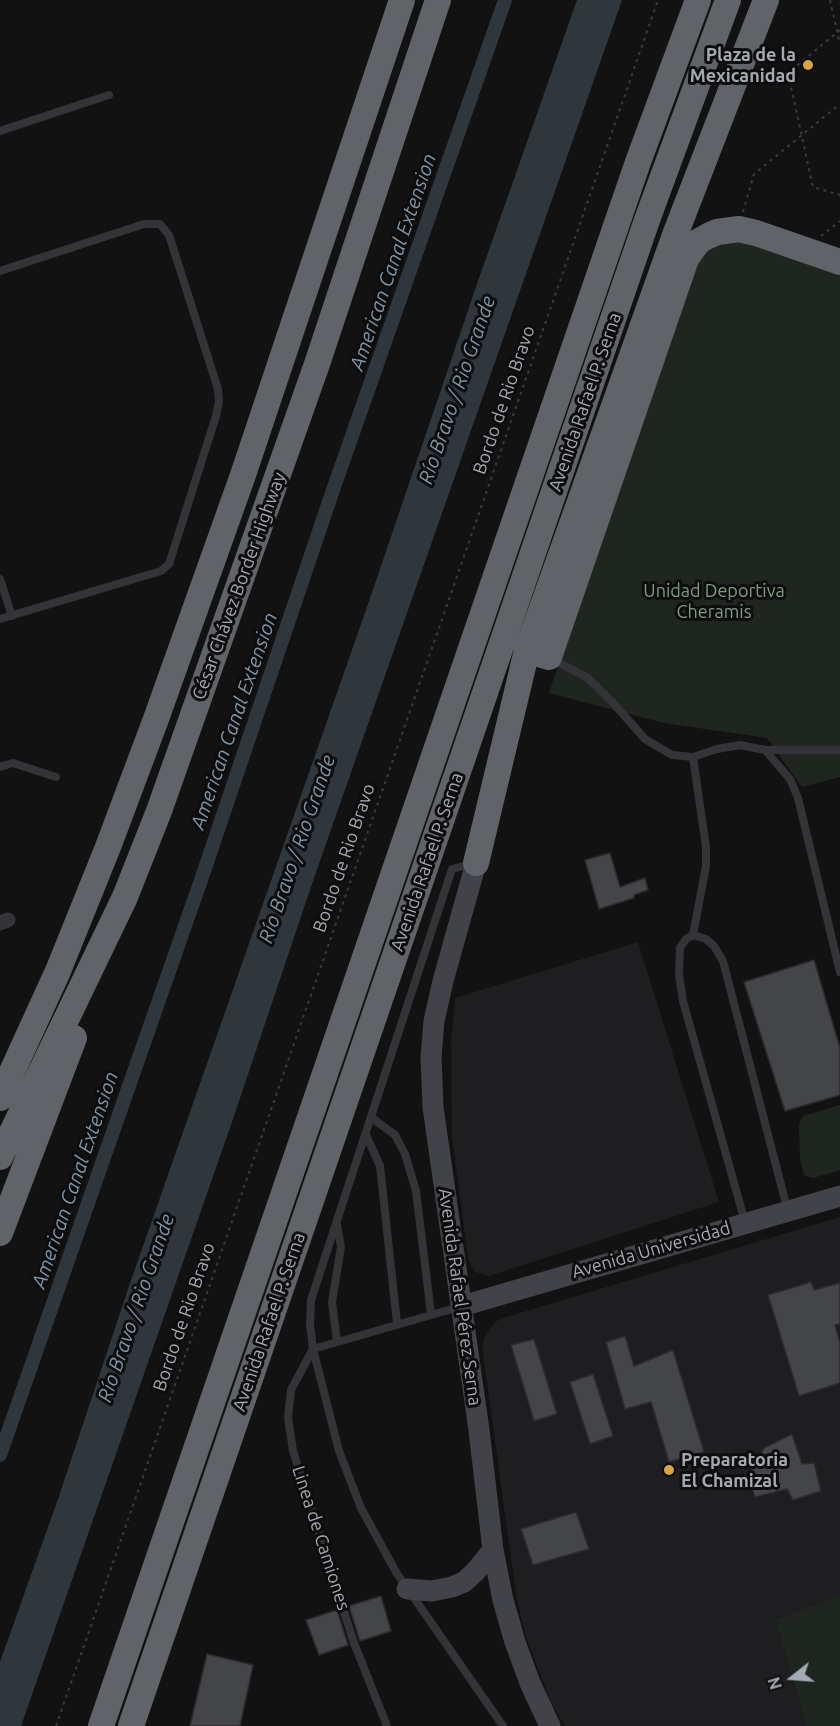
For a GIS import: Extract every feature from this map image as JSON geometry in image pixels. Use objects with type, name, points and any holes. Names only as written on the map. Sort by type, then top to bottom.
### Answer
[{"type":"highway","name":"César Chávez Border Highway","points":[[0,1098],[58,970],[108,847],[243,475],[402,0]]},
{"type":"highway","name":"César Chávez Border Highway","points":[[0,1157],[125,897],[182,750],[262,523],[438,0]]},
{"type":"highway","name":"Avenida Rafael P. Serna","points":[[101,1726],[638,162],[698,0]]},
{"type":"highway","name":"Avenida Rafael P. Serna","points":[[130,1726],[643,232],[728,0]]},
{"type":"highway","points":[[476,863],[538,653],[675,235],[766,0]]},
{"type":"highway","points":[[538,653],[686,259],[699,241],[717,232],[739,229],[840,262]]},
{"type":"highway","points":[[0,1233],[125,897]]},
{"type":"highway","points":[[0,1063],[58,970]]},
{"type":"main road","name":"Avenida Rafael Pérez Serna","points":[[476,863],[434,1021],[431,1057],[433,1107],[462,1306],[493,1550],[503,1600],[515,1642],[530,1683],[550,1726]]},
{"type":"main road","name":"Avenida Universidad","points":[[462,1306],[840,1196]]},
{"type":"main road","points":[[407,1589],[432,1591],[458,1585],[475,1572],[493,1550]]},
{"type":"lane","points":[[0,130],[108,95]]},
{"type":"lane","points":[[0,271],[144,224],[160,224],[169,235],[218,389],[219,401],[169,564],[161,572],[0,619]]},
{"type":"lane","points":[[0,579],[12,616]]},
{"type":"lane","points":[[538,653],[588,678],[645,740],[672,755],[693,757],[717,749],[740,745],[765,750],[840,750]]},
{"type":"lane","points":[[765,750],[790,779],[798,798],[840,972]]},
{"type":"lane","points":[[693,757],[706,856],[693,936]]},
{"type":"lane","points":[[0,767],[13,763],[56,777]]},
{"type":"lane","points":[[476,863],[453,869],[311,1300],[310,1324],[313,1349],[339,1451],[366,1518],[407,1589],[503,1726]]},
{"type":"lane","points":[[745,1222],[683,1001],[679,975],[680,948],[686,939],[693,936],[706,939],[714,946],[723,962],[788,1211]]},
{"type":"lane","points":[[372,1118],[395,1135],[405,1154],[416,1191],[431,1314]]},
{"type":"lane","points":[[366,1135],[380,1166],[397,1323]]},
{"type":"lane","points":[[336,1342],[332,1302],[341,1246],[337,1224]]},
{"type":"lane","points":[[313,1349],[462,1306]]},
{"type":"lane","name":"Linea de Camiones","points":[[313,1349],[291,1390],[288,1418],[293,1451],[354,1643],[387,1726]]},
{"type":"path","name":"Bordo de Rio Bravo","points":[[56,1726],[658,0]]},
{"type":"path","points":[[830,0],[839,31],[840,44]]},
{"type":"path","points":[[839,31],[788,73],[813,187],[840,195]]},
{"type":"path","points":[[739,229],[754,174],[840,104]]},
{"type":"shaded area","points":[[638,942],[719,1202],[489,1276],[475,1272],[468,1258],[452,1137],[451,1042],[455,998]]},
{"type":"shaded area","name":"Preparatoria El Chamizal","points":[[840,1217],[840,1726],[565,1726],[551,1702],[525,1634],[516,1595],[482,1346],[485,1336],[495,1322],[503,1318]]},
{"type":"green space","name":"Unidad Deportiva Cheramis","points":[[740,241],[840,272],[840,777],[802,787],[767,738],[664,723],[549,693],[696,261],[705,249],[719,243]]},
{"type":"green space","points":[[840,1105],[840,1170],[813,1178],[804,1175],[800,1159],[799,1124],[803,1116]]},
{"type":"green space","points":[[840,1595],[840,1726],[807,1726],[776,1620]]},
{"type":"water","name":"Río Bravo / Rio Grande","points":[[577,0],[622,0],[314,878],[232,1122],[21,1726],[0,1726],[0,1662]]},
{"type":"building","points":[[610,853],[620,887],[645,878],[648,890],[634,895],[634,898],[599,909],[585,860]]},
{"type":"building","points":[[814,960],[840,1048],[840,1095],[785,1111],[744,982]]},
{"type":"building","points":[[811,1282],[814,1290],[840,1283],[840,1324],[835,1325],[840,1343],[840,1383],[799,1396],[768,1295]]},
{"type":"building","points":[[625,1336],[634,1366],[673,1350],[704,1452],[669,1462],[651,1402],[625,1409],[606,1342]]},
{"type":"building","points":[[534,1339],[557,1414],[534,1421],[511,1345]]},
{"type":"building","points":[[593,1374],[613,1436],[590,1444],[570,1382]]},
{"type":"building","points":[[792,1434],[802,1464],[814,1463],[821,1491],[793,1500],[787,1489],[755,1497],[748,1476],[764,1448]]},
{"type":"building","points":[[576,1512],[589,1549],[533,1565],[521,1529]]},
{"type":"building","points":[[381,1596],[391,1631],[360,1641],[349,1606]]},
{"type":"building","points":[[337,1610],[348,1645],[319,1655],[306,1620]]},
{"type":"building","points":[[207,1654],[253,1665],[240,1726],[190,1726]]},
{"type":"waterway","name":"American Canal Extension","points":[[0,1455],[201,880],[333,490],[505,0]]},
{"type":"place","name":"Plaza de la Mexicanidad","points":[[808,65]]},
{"type":"place","name":"Preparatoria El Chamizal","points":[[669,1470]]}]
